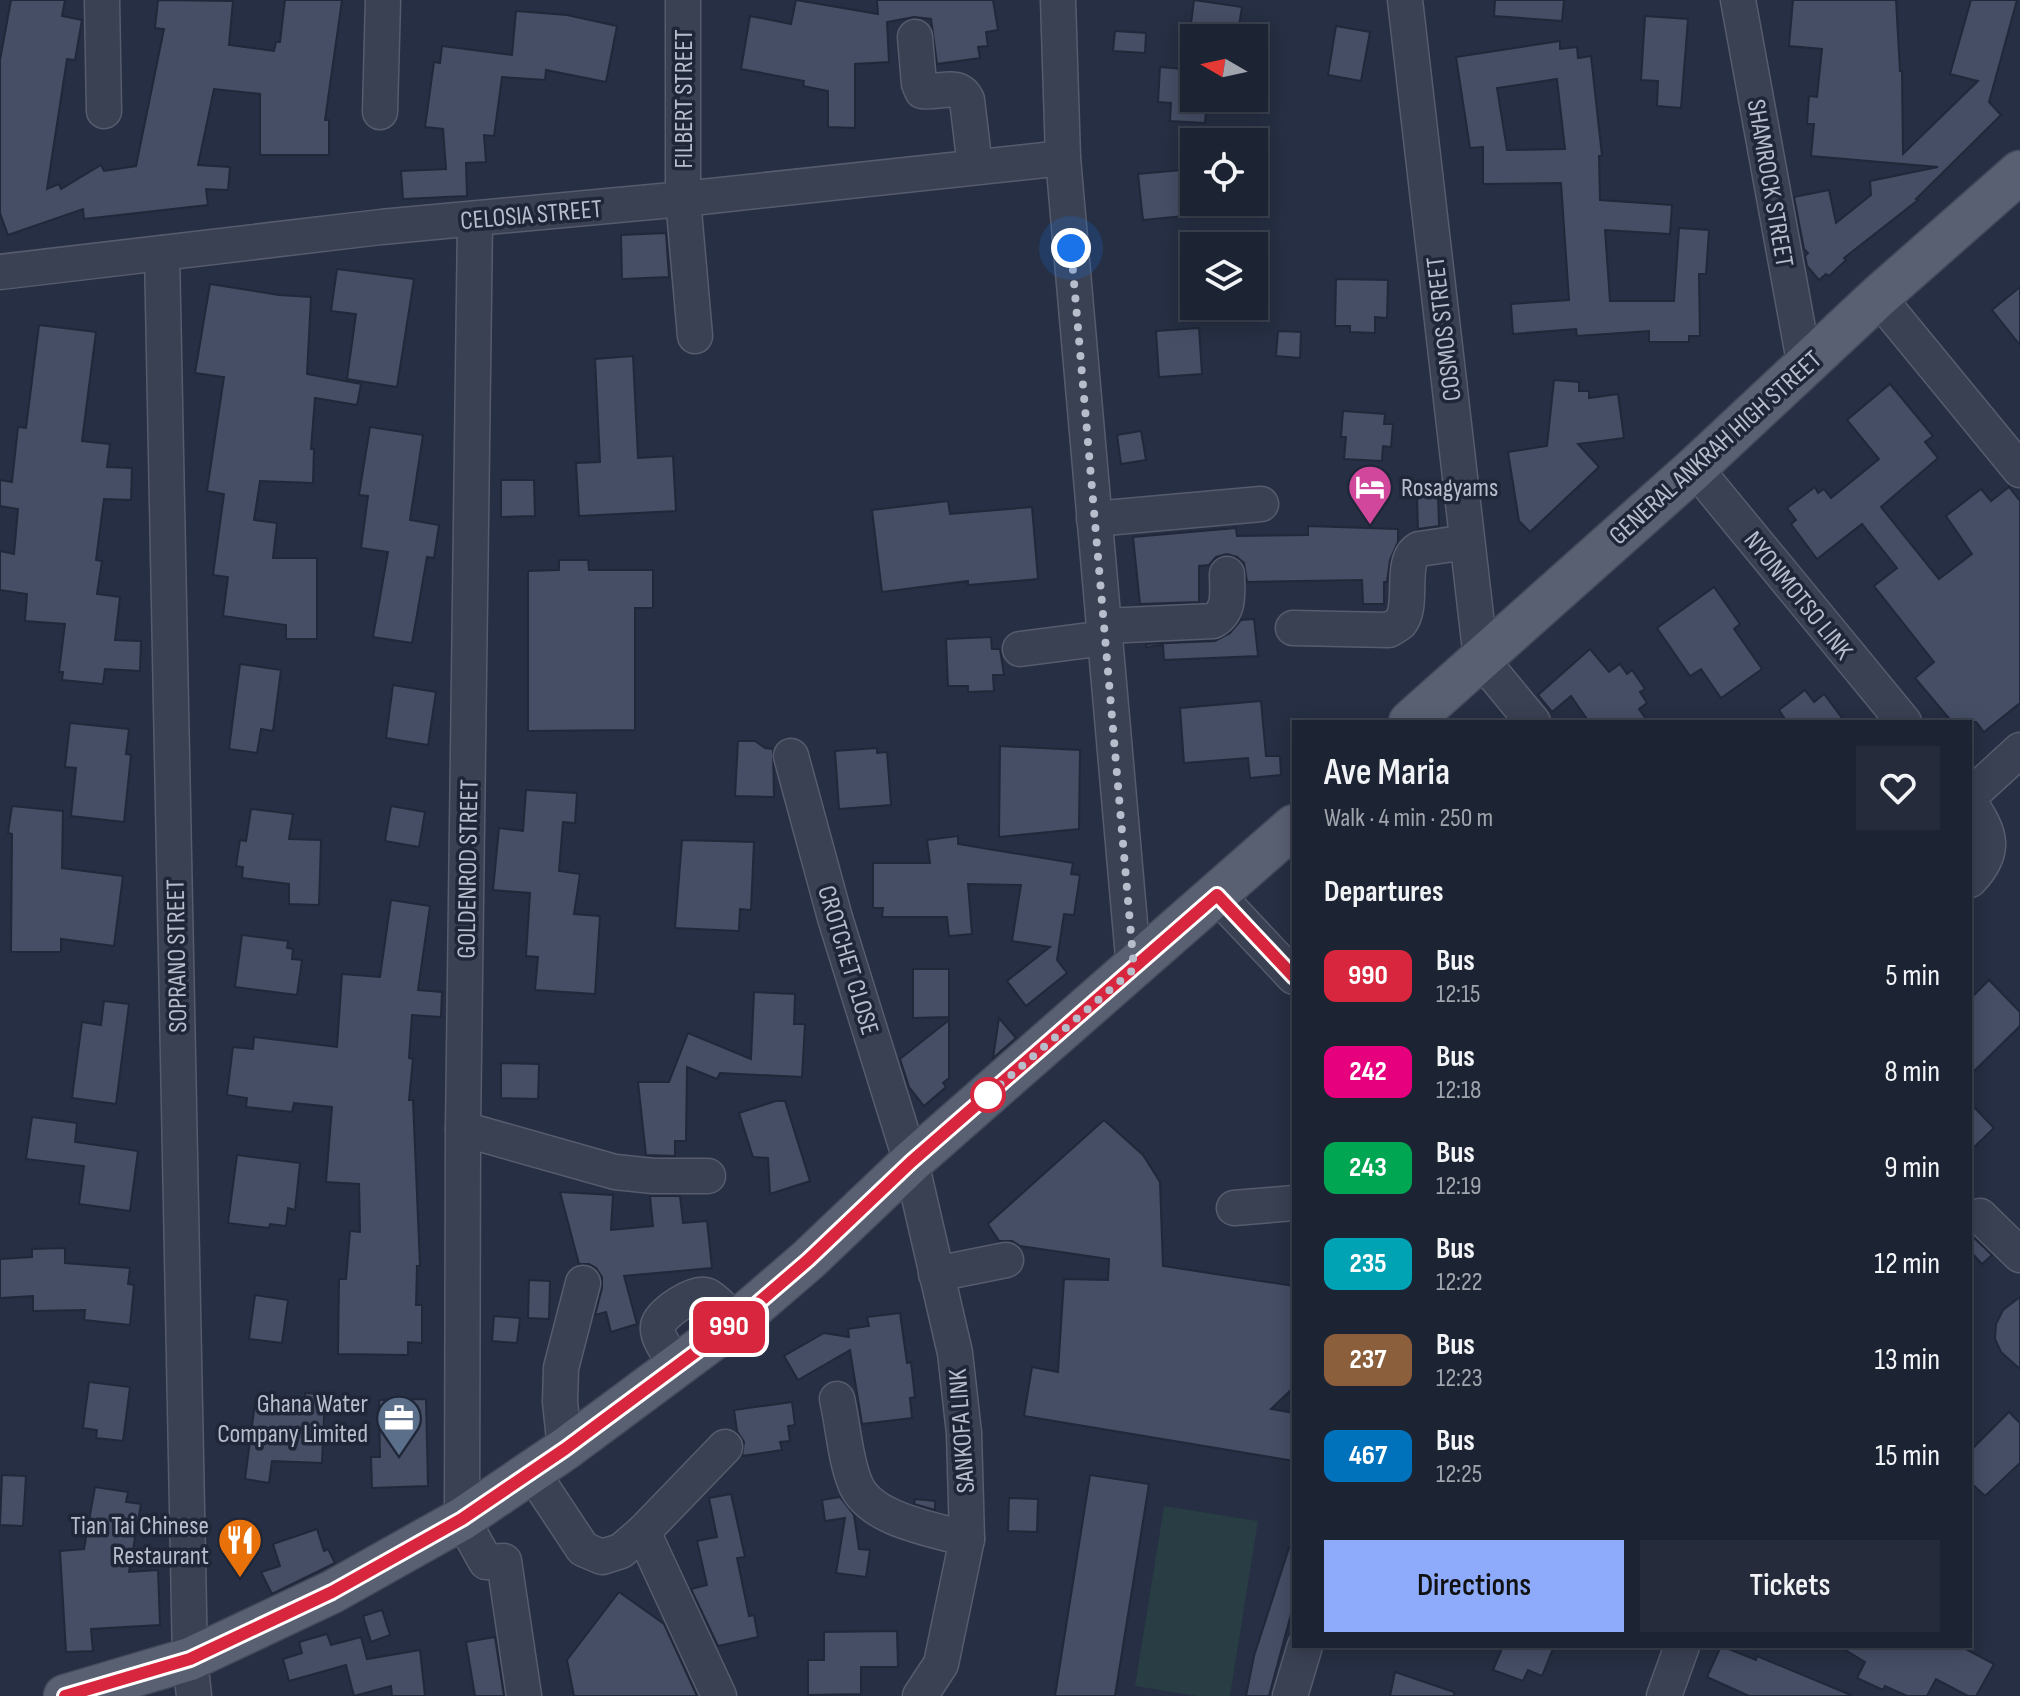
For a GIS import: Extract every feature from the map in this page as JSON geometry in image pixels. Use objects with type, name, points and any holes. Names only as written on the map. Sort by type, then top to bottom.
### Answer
[{"type":"main road","name":"GENERAL ANKRAH HIGH STREET","points":[[1412,720],[2020,172]]},
{"type":"main road","points":[[65,1696],[192,1678],[332,1592],[462,1519],[548,1460],[736,1322],[808,1260],[911,1162],[1292,828]]},
{"type":"street","points":[[102,0],[104,111]]},
{"type":"street","points":[[380,112],[383,0]]},
{"type":"street","name":"FILBERT STREET","points":[[683,0],[683,199],[695,336]]},
{"type":"street","points":[[1058,0],[1063,158],[1134,969]]},
{"type":"street","name":"COSMOS STREET","points":[[1405,0],[1481,659]]},
{"type":"street","name":"SHAMROCK STREET","points":[[1738,0],[1805,367]]},
{"type":"street","points":[[915,37],[922,91],[957,89],[963,92],[967,100],[975,167]]},
{"type":"street","name":"CELOSIA STREET","points":[[0,272],[381,227],[683,199],[1063,158]]},
{"type":"street","name":"GOLDENROD STREET","points":[[462,1519],[463,1129],[475,220]]},
{"type":"street","name":"SOPRANO STREET","points":[[162,253],[192,1678]]},
{"type":"street","points":[[1878,297],[2020,470]]},
{"type":"street","name":"NYONMOTSO LINK","points":[[1695,468],[1902,720]]},
{"type":"street","points":[[1094,519],[1261,504]]},
{"type":"street","points":[[1293,628],[1389,630],[1400,623],[1405,609],[1409,561],[1413,552],[1467,542]]},
{"type":"street","points":[[1020,649],[1104,632],[1213,621],[1221,617],[1226,606],[1227,574]]},
{"type":"street","points":[[1481,659],[1531,720]]},
{"type":"street","points":[[1972,794],[2020,750]]},
{"type":"street","name":"CROTCHET CLOSE","points":[[791,756],[835,918],[911,1162]]},
{"type":"street","points":[[1972,806],[1988,830],[1987,854],[1972,877]]},
{"type":"street","points":[[1217,895],[1292,975]]},
{"type":"street","points":[[463,1129],[615,1172],[708,1176]]},
{"type":"street","name":"SANKOFA LINK","points":[[911,1162],[955,1353],[961,1406],[967,1539],[941,1664],[920,1696]]},
{"type":"street","points":[[1234,1208],[1292,1203]]},
{"type":"street","points":[[1980,1216],[2020,1255]]},
{"type":"street","points":[[936,1274],[1006,1260]]},
{"type":"street","points":[[583,1283],[561,1368],[560,1402],[548,1460],[583,1549],[602,1557],[621,1551],[725,1447]]},
{"type":"street","points":[[837,1399],[855,1484],[867,1502],[885,1514],[967,1539]]},
{"type":"street","points":[[462,1519],[486,1562],[504,1561],[524,1696]]},
{"type":"street","points":[[643,1532],[719,1696]]},
{"type":"street","points":[[1290,1696],[1304,1648]]},
{"type":"street","points":[[1664,1696],[1681,1648]]},
{"type":"shaded area","points":[[1164,1506],[1258,1521],[1230,1696],[1197,1696],[1135,1686]]},
{"type":"building","points":[[11,0],[65,0],[62,16],[82,20],[75,60],[67,59],[47,189],[59,184],[61,189],[101,165],[104,171],[136,166],[164,29],[155,28],[158,0],[233,1],[229,45],[274,51],[276,42],[280,42],[285,0],[342,0],[325,120],[329,120],[329,155],[260,155],[260,94],[214,89],[198,165],[230,167],[228,190],[206,189],[208,205],[84,219],[83,209],[8,235],[0,213],[0,60]]},
{"type":"building","points":[[796,0],[878,14],[877,0],[993,0],[998,30],[986,32],[988,46],[978,47],[980,58],[937,64],[931,19],[914,17],[887,22],[889,62],[855,64],[855,128],[828,127],[828,91],[803,86],[804,81],[741,69],[750,16],[791,24]]},
{"type":"building","points":[[1194,0],[1242,7],[1239,24],[1191,24]]},
{"type":"building","points":[[1495,0],[1564,0],[1562,21],[1494,16]]},
{"type":"building","points":[[1793,0],[1896,0],[1902,71],[1903,154],[1978,81],[1950,74],[1971,0],[2017,0],[1989,102],[2001,115],[1918,200],[1844,258],[1846,260],[1829,276],[1826,274],[1819,280],[1807,266],[1805,256],[1808,253],[1804,249],[1794,197],[1829,190],[1836,223],[1871,195],[1870,181],[1938,167],[1811,156],[1814,124],[1807,124],[1809,96],[1817,97],[1822,49],[1789,46]]},
{"type":"building","points":[[516,11],[567,15],[617,26],[606,82],[546,70],[545,80],[502,77],[494,136],[484,135],[486,162],[466,163],[467,196],[403,199],[401,171],[446,169],[443,129],[425,127],[434,62],[440,63],[442,46],[512,55]]},
{"type":"building","points":[[1645,16],[1688,19],[1681,108],[1657,106],[1658,81],[1641,80]]},
{"type":"building","points":[[1336,26],[1370,32],[1361,81],[1328,75]]},
{"type":"building","points":[[1115,31],[1146,33],[1145,53],[1113,51]]},
{"type":"building","points":[[1560,41],[1560,49],[1577,47],[1578,58],[1591,56],[1602,156],[1599,156],[1600,200],[1672,205],[1670,234],[1605,230],[1610,301],[1674,301],[1679,228],[1709,230],[1706,274],[1699,274],[1700,336],[1689,336],[1689,342],[1649,342],[1649,331],[1577,336],[1576,329],[1513,334],[1511,304],[1569,300],[1561,183],[1483,184],[1483,147],[1470,148],[1456,57]],"holes":[[[1557,79],[1565,149],[1507,150],[1497,88]]]},
{"type":"building","points":[[1160,67],[1180,69],[1180,112],[1206,112],[1205,123],[1170,121],[1171,103],[1158,102]]},
{"type":"building","points":[[1180,170],[1180,216],[1184,216],[1143,220],[1138,174]]},
{"type":"building","points":[[666,233],[669,277],[622,279],[621,235]]},
{"type":"building","points":[[337,269],[414,279],[397,387],[347,379],[356,314],[331,311]]},
{"type":"building","points":[[1336,279],[1388,280],[1387,318],[1375,317],[1375,333],[1350,332],[1350,326],[1335,326]]},
{"type":"building","points":[[210,284],[311,297],[307,374],[361,384],[357,405],[315,398],[311,449],[314,449],[313,483],[260,481],[254,520],[277,523],[273,558],[317,558],[317,639],[286,639],[286,625],[223,616],[228,577],[213,575],[224,494],[207,491],[224,377],[195,373]]},
{"type":"building","points":[[2020,287],[2020,345],[1992,310]]},
{"type":"building","points":[[39,325],[96,332],[82,441],[110,444],[107,467],[132,468],[131,500],[104,499],[96,560],[102,561],[97,594],[120,597],[115,640],[141,641],[140,671],[105,669],[103,684],[62,680],[63,672],[59,672],[65,624],[25,621],[27,594],[0,590],[0,551],[14,554],[18,509],[0,506],[0,480],[12,482],[18,427],[26,428]]},
{"type":"building","points":[[1199,328],[1202,374],[1159,377],[1156,331]]},
{"type":"building","points":[[1278,331],[1301,332],[1300,358],[1276,356]]},
{"type":"building","points":[[633,356],[638,458],[673,456],[676,511],[579,516],[576,463],[600,462],[595,359]]},
{"type":"building","points":[[1554,380],[1579,382],[1579,391],[1589,391],[1589,398],[1618,394],[1624,438],[1578,444],[1599,467],[1530,532],[1519,521],[1508,452],[1547,446]]},
{"type":"building","points":[[1890,384],[1933,436],[1925,442],[1938,458],[1881,507],[1939,579],[1972,554],[1946,516],[1981,489],[1991,501],[2009,487],[2020,501],[2020,703],[1984,732],[1972,720],[1950,720],[1915,678],[1934,662],[1874,586],[1897,568],[1862,524],[1817,559],[1791,524],[1796,520],[1787,508],[1815,487],[1818,493],[1824,489],[1831,498],[1879,459],[1847,420]]},
{"type":"building","points":[[1343,411],[1385,414],[1384,424],[1393,424],[1391,447],[1383,446],[1382,461],[1344,459],[1346,437],[1341,437]]},
{"type":"building","points":[[370,427],[423,435],[410,520],[439,525],[434,558],[427,557],[412,643],[373,637],[388,552],[361,548],[368,496],[359,495]]},
{"type":"building","points":[[1141,431],[1146,460],[1121,464],[1117,435]]},
{"type":"building","points":[[501,480],[534,480],[535,516],[501,517]]},
{"type":"building","points":[[1438,495],[1439,526],[1418,529],[1417,496]]},
{"type":"building","points":[[948,501],[950,514],[1032,507],[1038,579],[968,585],[968,581],[882,592],[872,510]]},
{"type":"building","points":[[1308,526],[1398,529],[1398,542],[1390,560],[1387,582],[1384,582],[1384,604],[1363,604],[1362,580],[1247,582],[1244,563],[1227,554],[1216,557],[1209,565],[1199,566],[1199,602],[1140,604],[1133,537],[1236,528],[1237,536],[1308,535]]},
{"type":"building","points":[[559,560],[588,560],[589,570],[653,570],[653,608],[635,608],[635,730],[528,731],[528,571],[559,570]]},
{"type":"building","points":[[1714,587],[1740,624],[1734,629],[1762,669],[1721,698],[1701,669],[1690,676],[1657,628]]},
{"type":"building","points":[[1254,619],[1258,656],[1164,660],[1163,645],[1146,647],[1146,644],[1215,641],[1230,633],[1241,620]]},
{"type":"building","points":[[991,637],[992,649],[1000,649],[1004,675],[993,675],[994,691],[968,692],[968,686],[948,686],[946,639]]},
{"type":"building","points":[[1590,649],[1609,672],[1620,664],[1627,674],[1632,670],[1645,689],[1640,692],[1647,703],[1639,709],[1647,720],[1588,720],[1571,696],[1552,712],[1538,695]]},
{"type":"building","points":[[240,664],[281,670],[273,731],[261,729],[257,753],[229,749]]},
{"type":"building","points":[[393,685],[436,692],[428,745],[386,738]]},
{"type":"building","points":[[1805,690],[1814,702],[1824,694],[1844,720],[1786,720],[1779,710]]},
{"type":"building","points":[[1261,701],[1266,756],[1280,756],[1281,775],[1250,778],[1248,758],[1184,763],[1180,708]]},
{"type":"building","points":[[70,723],[129,729],[126,754],[131,755],[124,822],[71,816],[76,768],[65,767]]},
{"type":"building","points":[[738,741],[755,741],[773,749],[774,797],[735,796]]},
{"type":"building","points":[[1000,746],[1080,750],[1079,829],[999,837]]},
{"type":"building","points":[[877,748],[877,753],[887,752],[891,805],[839,809],[835,751]]},
{"type":"building","points":[[526,790],[577,793],[575,823],[563,822],[559,871],[580,874],[574,914],[600,916],[595,994],[535,990],[538,957],[526,956],[530,893],[493,890],[499,828],[523,831]]},
{"type":"building","points":[[12,806],[63,811],[62,868],[123,876],[114,946],[61,939],[61,952],[11,952],[12,834],[8,833]]},
{"type":"building","points":[[391,806],[425,812],[419,847],[385,841]]},
{"type":"building","points":[[251,809],[293,814],[289,839],[321,840],[319,905],[289,904],[289,884],[242,878],[243,867],[236,866],[240,840],[246,841]]},
{"type":"building","points":[[958,836],[958,844],[1073,863],[1071,874],[1080,875],[1074,915],[1064,914],[1057,960],[1067,973],[1026,1006],[1007,981],[1050,947],[1012,941],[1021,885],[968,884],[972,934],[949,936],[947,917],[882,917],[883,908],[873,908],[873,863],[930,863],[927,840]]},
{"type":"building","points":[[682,840],[754,842],[751,910],[740,909],[739,931],[675,928]]},
{"type":"building","points":[[391,900],[430,906],[418,990],[442,992],[441,1017],[412,1015],[409,1058],[413,1059],[409,1100],[413,1100],[420,1266],[417,1266],[416,1305],[422,1305],[422,1343],[408,1342],[408,1355],[338,1354],[339,1279],[346,1279],[350,1231],[360,1232],[359,1184],[326,1182],[332,1107],[294,1103],[292,1112],[246,1107],[247,1098],[227,1095],[233,1047],[253,1049],[254,1037],[337,1047],[342,974],[380,977]]},
{"type":"building","points":[[242,935],[288,941],[287,948],[293,949],[292,959],[302,960],[297,995],[235,987]]},
{"type":"building","points":[[913,969],[949,969],[949,1017],[913,1018]]},
{"type":"building","points":[[1989,980],[2020,1012],[2020,1026],[1972,1073],[1972,997]]},
{"type":"building","points":[[754,992],[795,994],[794,1024],[805,1024],[802,1077],[720,1073],[717,1079],[687,1067],[686,1141],[675,1141],[675,1156],[646,1155],[638,1082],[669,1082],[688,1033],[751,1059]]},
{"type":"building","points":[[104,1001],[129,1004],[116,1104],[72,1098],[82,1022],[101,1025]]},
{"type":"building","points":[[999,1018],[1016,1038],[993,1058]]},
{"type":"building","points":[[949,1020],[949,1078],[943,1083],[946,1087],[924,1106],[909,1087],[900,1059]]},
{"type":"building","points":[[501,1063],[539,1064],[538,1099],[501,1098]]},
{"type":"building","points":[[785,1101],[810,1181],[770,1194],[768,1158],[753,1157],[739,1113]]},
{"type":"building","points":[[1972,1105],[1994,1128],[1972,1149]]},
{"type":"building","points":[[32,1117],[77,1123],[75,1142],[138,1151],[130,1211],[79,1204],[84,1166],[26,1159]]},
{"type":"building","points":[[1104,1120],[1143,1155],[1160,1182],[1163,1266],[1292,1286],[1292,1389],[1271,1409],[1292,1413],[1292,1461],[1024,1416],[1032,1367],[1058,1372],[1064,1279],[1108,1280],[1109,1259],[999,1241],[988,1224]]},
{"type":"building","points":[[237,1155],[300,1163],[295,1210],[288,1208],[286,1226],[270,1224],[269,1228],[228,1223]]},
{"type":"building","points":[[560,1192],[613,1195],[611,1230],[653,1226],[650,1196],[680,1196],[683,1223],[707,1221],[712,1268],[624,1276],[637,1324],[611,1332],[606,1312],[595,1315],[602,1277],[589,1264],[579,1264]]},
{"type":"building","points":[[1972,1236],[1992,1255],[1982,1264],[1972,1253]]},
{"type":"building","points":[[65,1248],[65,1263],[130,1268],[128,1284],[134,1285],[130,1325],[84,1320],[85,1310],[33,1311],[33,1296],[0,1298],[0,1259],[32,1257],[32,1249]]},
{"type":"building","points":[[529,1280],[550,1281],[549,1319],[528,1318]]},
{"type":"building","points":[[255,1295],[288,1300],[282,1343],[249,1339]]},
{"type":"building","points":[[2020,1297],[2020,1369],[2001,1352],[1995,1339],[1996,1324],[2003,1310]]},
{"type":"building","points":[[900,1313],[915,1397],[910,1398],[912,1418],[862,1424],[850,1350],[798,1380],[784,1356],[824,1333],[849,1337],[848,1329],[869,1326],[867,1317]]},
{"type":"building","points":[[494,1316],[520,1318],[517,1343],[492,1341]]},
{"type":"building","points":[[89,1382],[130,1387],[123,1441],[96,1438],[97,1430],[83,1428]]},
{"type":"building","points":[[305,1393],[325,1394],[322,1463],[272,1461],[269,1483],[245,1479],[255,1403],[305,1410]]},
{"type":"building","points":[[426,1399],[428,1486],[372,1488],[371,1457],[380,1457],[379,1400]]},
{"type":"building","points":[[792,1402],[795,1425],[788,1426],[790,1441],[780,1442],[782,1450],[742,1456],[744,1442],[737,1431],[734,1410]]},
{"type":"building","points":[[2009,1412],[2020,1423],[2020,1463],[1985,1496],[1972,1484],[1972,1449]]},
{"type":"building","points":[[2,1475],[26,1476],[23,1526],[0,1525]]},
{"type":"building","points":[[1090,1475],[1149,1484],[1115,1696],[1055,1696]]},
{"type":"building","points":[[95,1487],[128,1492],[126,1502],[141,1504],[129,1572],[158,1570],[160,1625],[91,1629],[93,1651],[66,1652],[60,1551],[84,1549]]},
{"type":"building","points":[[731,1494],[745,1557],[737,1558],[749,1616],[754,1615],[758,1637],[718,1646],[691,1589],[707,1585],[697,1541],[717,1537],[709,1498]]},
{"type":"building","points":[[840,1497],[854,1515],[859,1549],[870,1550],[866,1577],[836,1573],[845,1518],[825,1521],[822,1500]]},
{"type":"building","points":[[1009,1498],[1038,1499],[1037,1532],[1008,1531]]},
{"type":"building","points":[[915,1499],[935,1501],[935,1510],[914,1504]]},
{"type":"building","points":[[317,1529],[324,1551],[328,1549],[335,1563],[272,1594],[261,1572],[280,1566],[273,1544]]},
{"type":"building","points":[[1289,1548],[1292,1549],[1292,1610],[1269,1696],[1246,1696],[1254,1656]]},
{"type":"building","points":[[619,1592],[664,1624],[697,1696],[574,1696],[567,1660]]},
{"type":"building","points":[[382,1610],[390,1635],[371,1642],[363,1616]]},
{"type":"building","points":[[897,1631],[898,1667],[861,1667],[861,1694],[808,1695],[808,1660],[824,1660],[824,1632]]},
{"type":"building","points":[[327,1634],[331,1645],[361,1637],[367,1659],[420,1650],[425,1696],[392,1696],[391,1686],[354,1696],[346,1665],[289,1681],[283,1659],[302,1653],[299,1642]]},
{"type":"building","points":[[495,1637],[504,1696],[475,1696],[466,1642]]},
{"type":"building","points":[[1502,1648],[1553,1648],[1542,1676],[1528,1670],[1523,1681],[1493,1670]]},
{"type":"building","points":[[1720,1648],[1726,1648],[1756,1660],[1757,1656],[1853,1696],[1749,1696],[1707,1677]]},
{"type":"building","points":[[1842,1648],[1964,1648],[1994,1664],[1976,1696],[1968,1696],[1936,1679],[1927,1696],[1907,1696],[1885,1686],[1883,1690],[1857,1678],[1865,1662]]},
{"type":"building","points":[[1395,1672],[1454,1692],[1454,1696],[1390,1696]]},
{"type":"bus line","name":"990","points":[[65,1696],[190,1659],[332,1592],[462,1519],[565,1449],[736,1322],[808,1260],[911,1162],[1217,895],[1292,975]]},
{"type":"place","name":"Rosagyams","points":[[1370,526]]},
{"type":"place","name":"Ghana Water Company Limited","points":[[399,1457]]},
{"type":"place","name":"Tian Tai Chinese Restaurant","points":[[240,1579]]},
{"type":"route","points":[[988,1095],[978,1104],[1134,969],[1071,248]]}]
